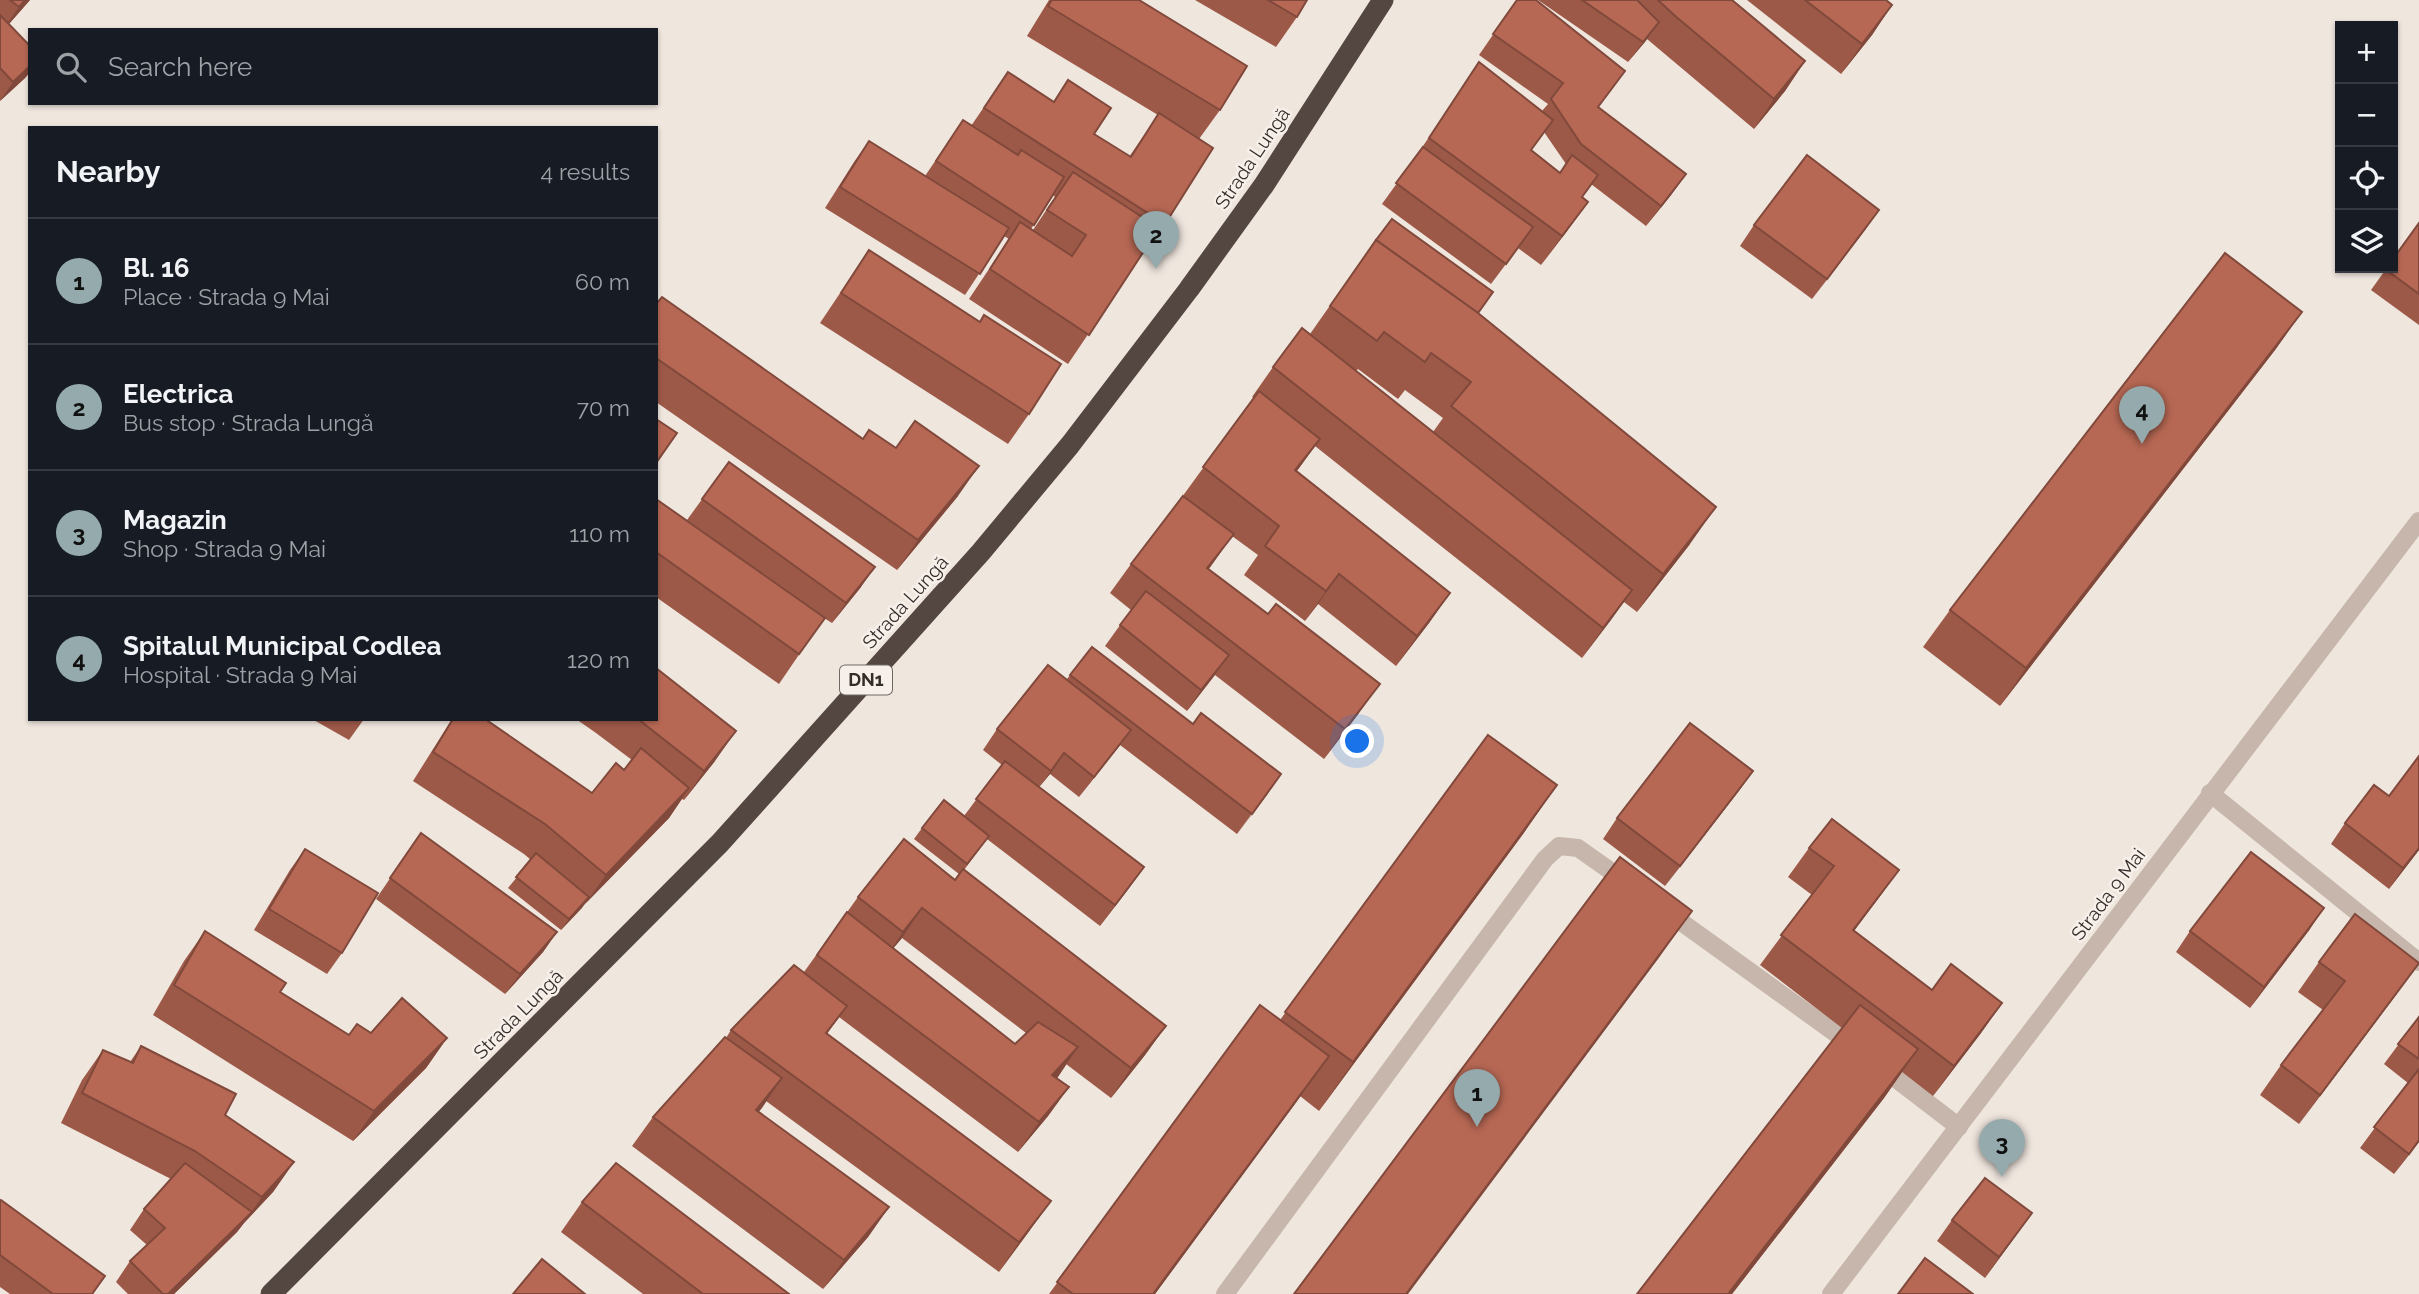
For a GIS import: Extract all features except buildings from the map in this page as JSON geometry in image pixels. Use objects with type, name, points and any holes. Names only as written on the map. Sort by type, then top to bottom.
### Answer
[{"type":"highway","name":"Strada Lungă","points":[[271,1294],[720,843],[981,552],[1070,445],[1189,289],[1264,185],[1383,0]]},
{"type":"street","name":"Strada 9 Mai","points":[[1832,1294],[2419,521]]},
{"type":"street","points":[[2210,793],[2419,962]]},
{"type":"street","points":[[1225,1294],[1545,859],[1559,846],[1578,848],[1807,1011],[1959,1127]]},
{"type":"place","name":"Electrica","points":[[1156,269]]},
{"type":"place","name":"Spitalul Municipal Codlea","points":[[2142,444]]},
{"type":"place","name":"Bl. 16","points":[[1477,1127]]},
{"type":"place","name":"Magazin","points":[[2002,1177]]}]
